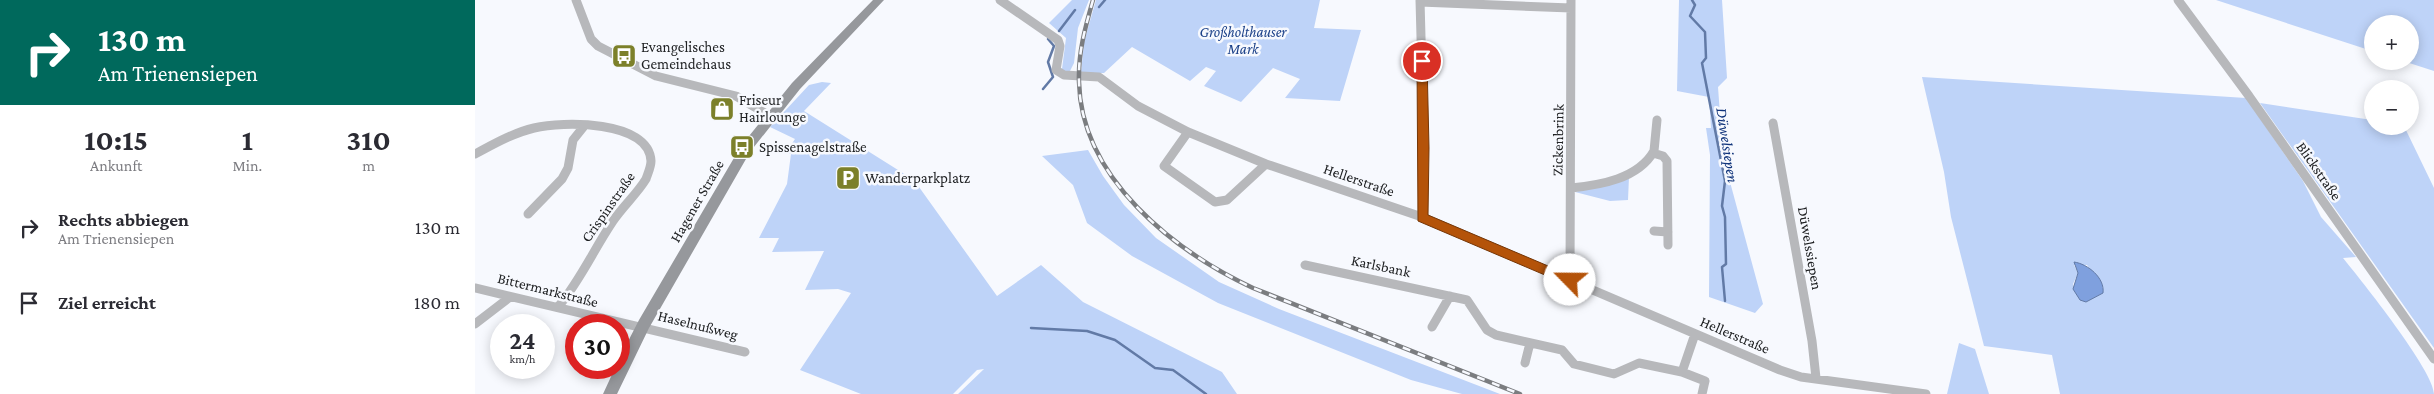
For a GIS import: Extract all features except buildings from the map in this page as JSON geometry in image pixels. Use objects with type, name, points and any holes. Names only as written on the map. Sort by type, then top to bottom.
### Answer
[{"type":"main road","name":"Hagener Straße","points":[[610,394],[643,327],[715,199],[748,146],[771,116],[879,0]]},
{"type":"street","points":[[576,0],[591,39],[597,46],[656,76],[735,96],[771,116]]},
{"type":"street","name":"Hellerstraße","points":[[1000,0],[1052,33],[1058,40],[1060,46],[1056,70],[1069,76],[1099,77],[1138,106],[1188,132],[1266,164],[1422,218],[1792,375],[1926,394]]},
{"type":"street","name":"Blickstraße","points":[[2178,0],[2255,104],[2434,359]]},
{"type":"street","points":[[1422,218],[1424,148],[1420,1],[1571,4]]},
{"type":"street","name":"Zickenbrink","points":[[1570,280],[1571,4]]},
{"type":"street","points":[[1571,188],[1595,186],[1619,179],[1635,170],[1653,153],[1657,137],[1657,120]]},
{"type":"street","name":"Düwelssiepen","points":[[1773,123],[1812,341],[1816,378]]},
{"type":"street","name":"Crispinstraße","points":[[475,154],[509,137],[533,128],[559,124],[585,125],[627,132],[643,140],[651,160],[642,184],[603,236],[570,294],[558,307]]},
{"type":"street","points":[[528,214],[562,179],[568,168],[573,140],[585,125]]},
{"type":"street","points":[[1188,132],[1164,166],[1215,202],[1227,200],[1266,164]]},
{"type":"street","points":[[1653,153],[1663,156],[1667,161],[1668,245]]},
{"type":"street","points":[[1654,231],[1668,232]]},
{"type":"street","name":"Karlsbank","points":[[1305,265],[1467,300],[1487,330],[1496,335],[1562,350],[1574,364],[1614,374],[1639,363],[1682,372],[1705,380],[1702,394]]},
{"type":"street","name":"Bittermarkstraße","points":[[475,288],[629,326],[643,327]]},
{"type":"street","points":[[1432,327],[1450,296]]},
{"type":"street","points":[[475,324],[510,297]]},
{"type":"street","name":"Haselnußweg","points":[[643,327],[745,352]]},
{"type":"street","points":[[1682,372],[1695,334]]},
{"type":"street","points":[[1525,363],[1530,343]]},
{"type":"green space","points":[[1072,0],[1089,0],[1078,28],[1074,63],[1070,71],[1064,71],[1062,69],[1066,38],[1049,23]]},
{"type":"green space","name":"Großholthauser Mark","points":[[1096,0],[1320,0],[1314,28],[1361,30],[1340,101],[1285,98],[1300,79],[1273,68],[1241,102],[1204,86],[1216,71],[1206,67],[1190,81],[1132,47],[1104,73],[1081,73],[1084,42]]},
{"type":"green space","points":[[1679,0],[1722,0],[1727,78],[1718,87],[1723,156],[1763,304],[1755,313],[1709,297],[1710,155],[1706,128],[1711,128],[1709,97],[1677,91]]},
{"type":"green space","points":[[2216,0],[2434,0],[2434,71],[2419,66],[2419,15],[2364,15],[2364,48]]},
{"type":"green space","points":[[1922,77],[2246,98],[2303,181],[2321,217],[2356,257],[2343,258],[2410,347],[2431,382],[2434,394],[2060,394],[2052,355],[1984,346],[1951,217],[1944,172]],"holes":[[[2074,265],[2087,265],[2103,287],[2101,294],[2086,302],[2075,292],[2073,284],[2078,273]]]},
{"type":"green space","points":[[822,82],[831,83],[804,111],[914,180],[997,296],[1041,265],[1083,302],[1222,372],[1237,394],[958,394],[984,369],[977,370],[953,394],[861,394],[800,370],[851,293],[838,289],[805,290],[824,251],[772,252],[779,238],[759,238],[787,184],[791,154],[785,154],[795,139],[770,127],[809,85]]},
{"type":"green space","points":[[2260,103],[2364,119],[2364,135],[2408,135],[2434,188],[2434,348]]},
{"type":"green space","points":[[1088,150],[1103,176],[1124,205],[1156,238],[1219,282],[1279,309],[1500,394],[1462,394],[1411,380],[1218,303],[1132,256],[1087,223],[1073,185],[1042,156]]},
{"type":"green space","points":[[1629,177],[1628,200],[1610,201],[1575,192]]},
{"type":"green space","points":[[1959,343],[1975,349],[1989,394],[1947,394]]},
{"type":"water","points":[[2074,262],[2085,266],[2095,273],[2103,287],[2103,293],[2086,302],[2080,300],[2073,289],[2078,273]]},
{"type":"waterway","points":[[1099,7],[1105,0]]},
{"type":"waterway","name":"Düwelsiepen","points":[[1692,0],[1695,5],[1690,16],[1705,32],[1706,58],[1702,63],[1725,181],[1722,206],[1725,217],[1726,264],[1722,267],[1725,301]]},
{"type":"waterway","points":[[1059,31],[1075,10]]},
{"type":"waterway","points":[[1043,89],[1053,77],[1048,62],[1054,46],[1048,39],[1049,37]]},
{"type":"waterway","points":[[1031,328],[1087,331],[1115,340],[1155,368],[1173,370],[1206,394]]},
{"type":"railway","points":[[1093,0],[1080,61],[1079,82],[1084,117],[1096,149],[1114,180],[1137,207],[1164,232],[1193,254],[1253,288],[1520,394]]},
{"type":"place","name":"Evangelisches Gemeindehaus","points":[[624,56]]},
{"type":"place","name":"Friseur Hairlounge","points":[[722,109]]},
{"type":"place","name":"Spissenagelstraße","points":[[742,147]]},
{"type":"place","name":"Wanderparkplatz","points":[[848,178]]},
{"type":"route","points":[[1422,61],[1424,148],[1422,218],[1570,280]]}]
